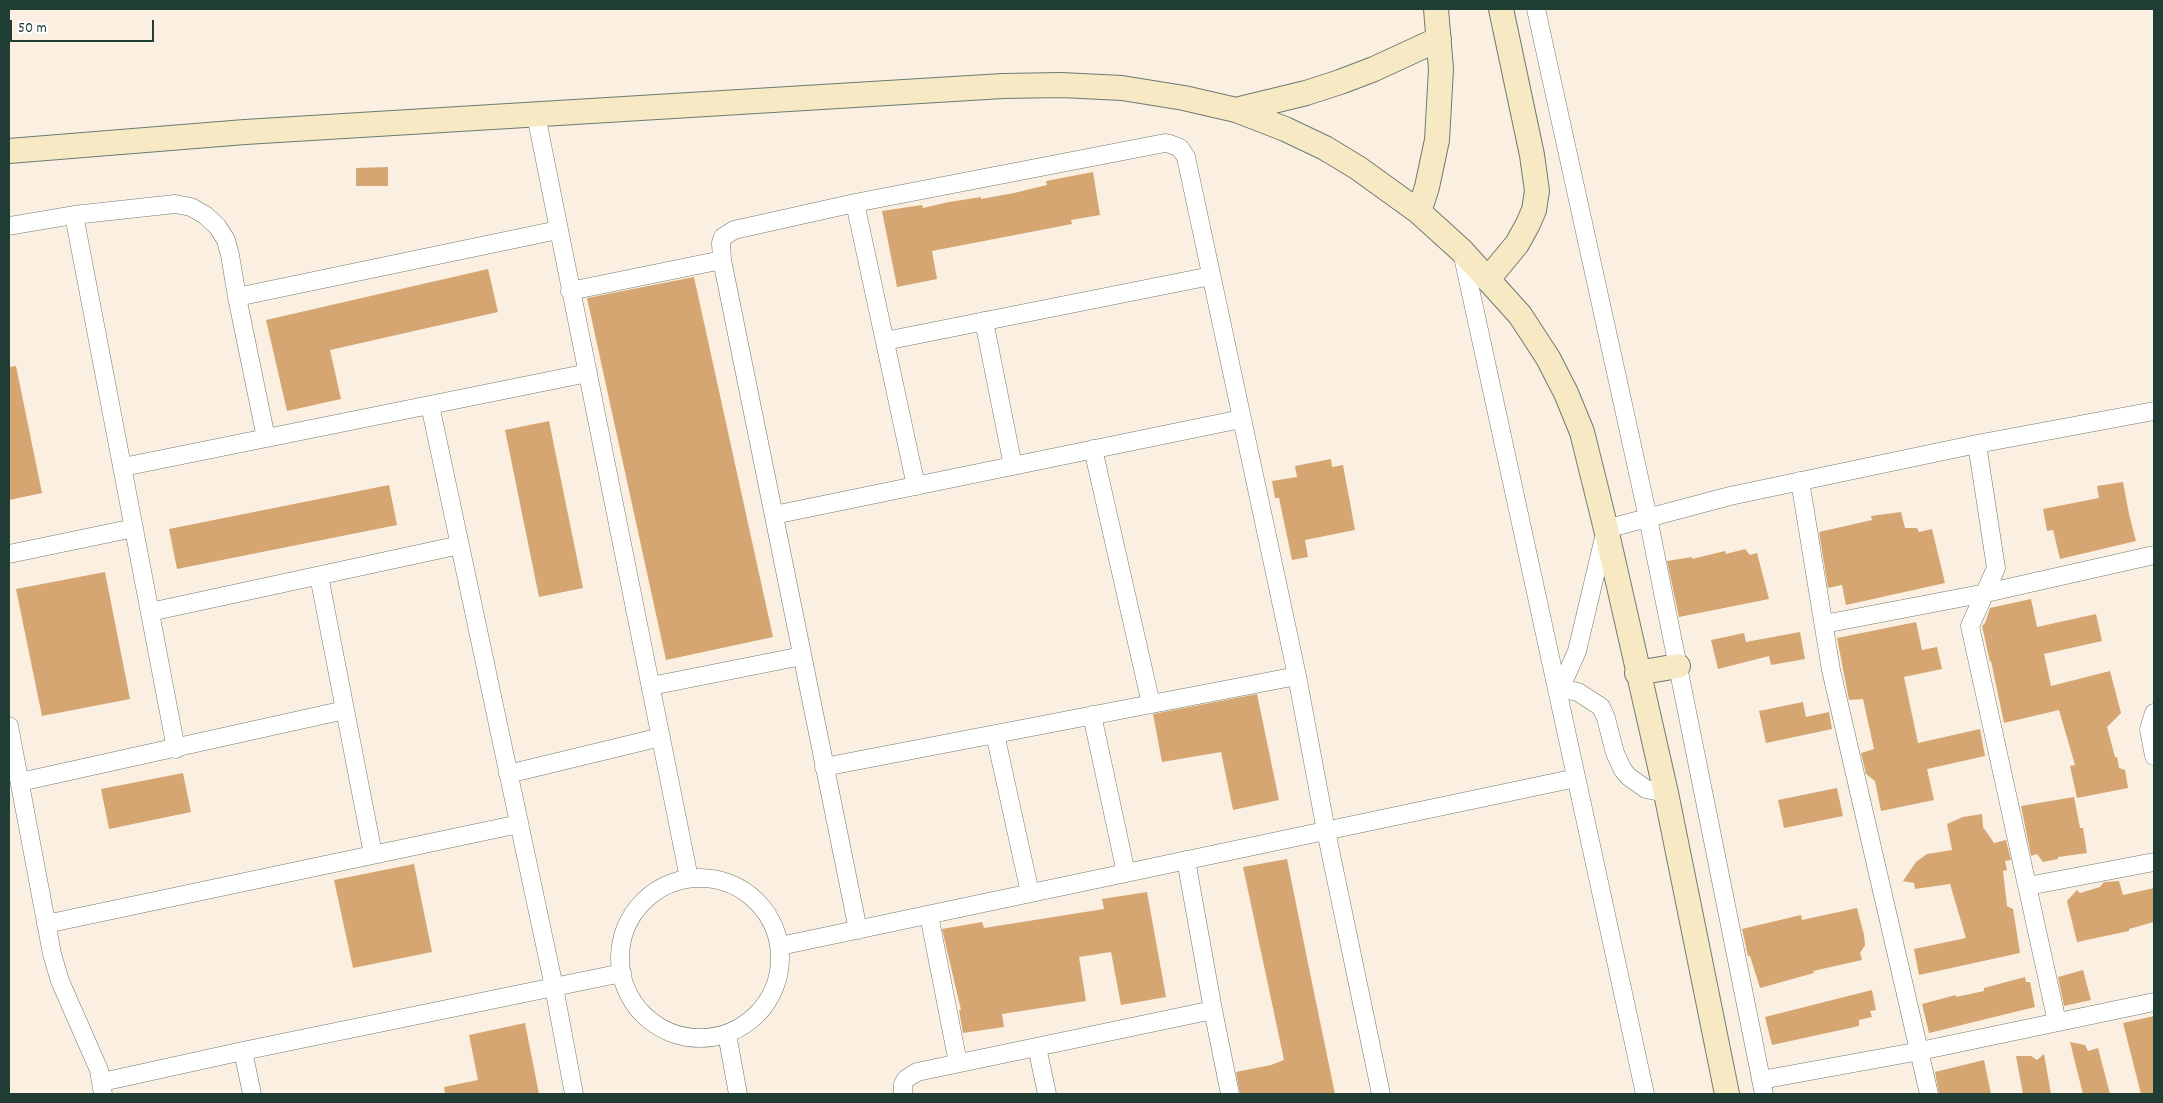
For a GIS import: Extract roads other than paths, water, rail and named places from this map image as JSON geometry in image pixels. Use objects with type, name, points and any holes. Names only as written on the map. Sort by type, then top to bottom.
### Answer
[{"type":"main road","points":[[1419,212],[1427,187],[1437,140],[1440,70],[1436,9]]},
{"type":"main road","points":[[1488,279],[1517,244],[1534,210],[1537,191],[1532,155],[1501,9]]},
{"type":"main road","points":[[1236,110],[1306,93],[1340,82],[1390,62],[1439,39]]},
{"type":"main road","points":[[9,151],[245,132],[1003,86],[1061,85],[1122,88],[1184,98],[1236,110],[1285,129],[1325,148],[1358,168],[1419,212],[1462,251],[1520,315],[1548,358],[1566,393],[1582,432],[1606,529],[1666,793],[1727,1094]]},
{"type":"main road","points":[[1638,673],[1678,666]]},
{"type":"street","points":[[1536,9],[1648,518],[1763,1087],[1920,1051],[2154,1002]]},
{"type":"street","points":[[536,115],[689,878]]},
{"type":"street","points":[[858,930],[722,260],[721,243],[723,237],[734,230],[855,203],[1165,143],[1170,144],[1180,148],[1186,157],[1297,676],[1326,831],[1382,1094]]},
{"type":"street","points":[[855,203],[916,486]]},
{"type":"street","points":[[9,226],[74,215],[175,204],[191,207],[205,214],[218,226],[226,240],[266,438]]},
{"type":"street","points":[[74,215],[176,749]]},
{"type":"street","points":[[237,297],[558,230]]},
{"type":"street","points":[[1462,251],[1645,1094]]},
{"type":"street","points":[[570,291],[722,260]]},
{"type":"street","points":[[885,341],[1211,276]]},
{"type":"street","points":[[984,322],[1013,466]]},
{"type":"street","points":[[122,467],[588,373]]},
{"type":"street","points":[[430,405],[554,987],[574,1094]]},
{"type":"street","points":[[1558,688],[1566,676],[1577,651],[1606,529],[1730,496],[1977,444],[2154,411]]},
{"type":"street","points":[[774,515],[1241,419]]},
{"type":"street","points":[[1977,444],[1996,568],[1970,626],[2057,1022]]},
{"type":"street","points":[[1093,449],[1152,704]]},
{"type":"street","points":[[1800,481],[1831,670],[1930,1094]]},
{"type":"street","points":[[9,554],[134,528]]},
{"type":"street","points":[[150,612],[460,545]]},
{"type":"street","points":[[1824,624],[1986,593],[2154,555]]},
{"type":"street","points":[[319,576],[373,854]]},
{"type":"street","points":[[651,686],[802,656]]},
{"type":"street","points":[[824,767],[1297,676]]},
{"type":"street","points":[[1558,688],[1578,692],[1601,708],[1606,718],[1615,753],[1629,778],[1646,789],[1666,793]]},
{"type":"street","points":[[20,782],[176,749],[345,710]]},
{"type":"street","points":[[2154,713],[2149,728],[2154,756]]},
{"type":"street","points":[[1092,716],[1126,873]]},
{"type":"street","points":[[9,726],[46,924],[60,981],[103,1088],[243,1050],[622,973]]},
{"type":"street","points":[[995,734],[1030,894]]},
{"type":"street","points":[[508,774],[661,737]]},
{"type":"street","points":[[780,946],[1576,778]]},
{"type":"street","points":[[46,924],[519,824]]},
{"type":"street","points":[[1186,860],[1230,1094]]},
{"type":"street","points":[[2028,886],[2154,862]]},
{"type":"street","points":[[689,878],[710,878],[730,883],[748,894],[763,908],[774,926],[780,946],[779,974],[769,1000],[758,1014],[743,1026],[726,1034],[707,1038],[688,1037],[669,1032],[652,1022],[638,1008],[628,992],[622,973],[620,955],[623,936],[630,919],[641,904],[655,892],[671,883],[689,878]]},
{"type":"street","points":[[929,915],[958,1063]]},
{"type":"street","points":[[903,1094],[903,1084],[910,1074],[1213,1010]]},
{"type":"street","points":[[726,1034],[738,1094]]},
{"type":"street","points":[[1037,1047],[1047,1094]]},
{"type":"street","points":[[243,1050],[252,1094]]}]
